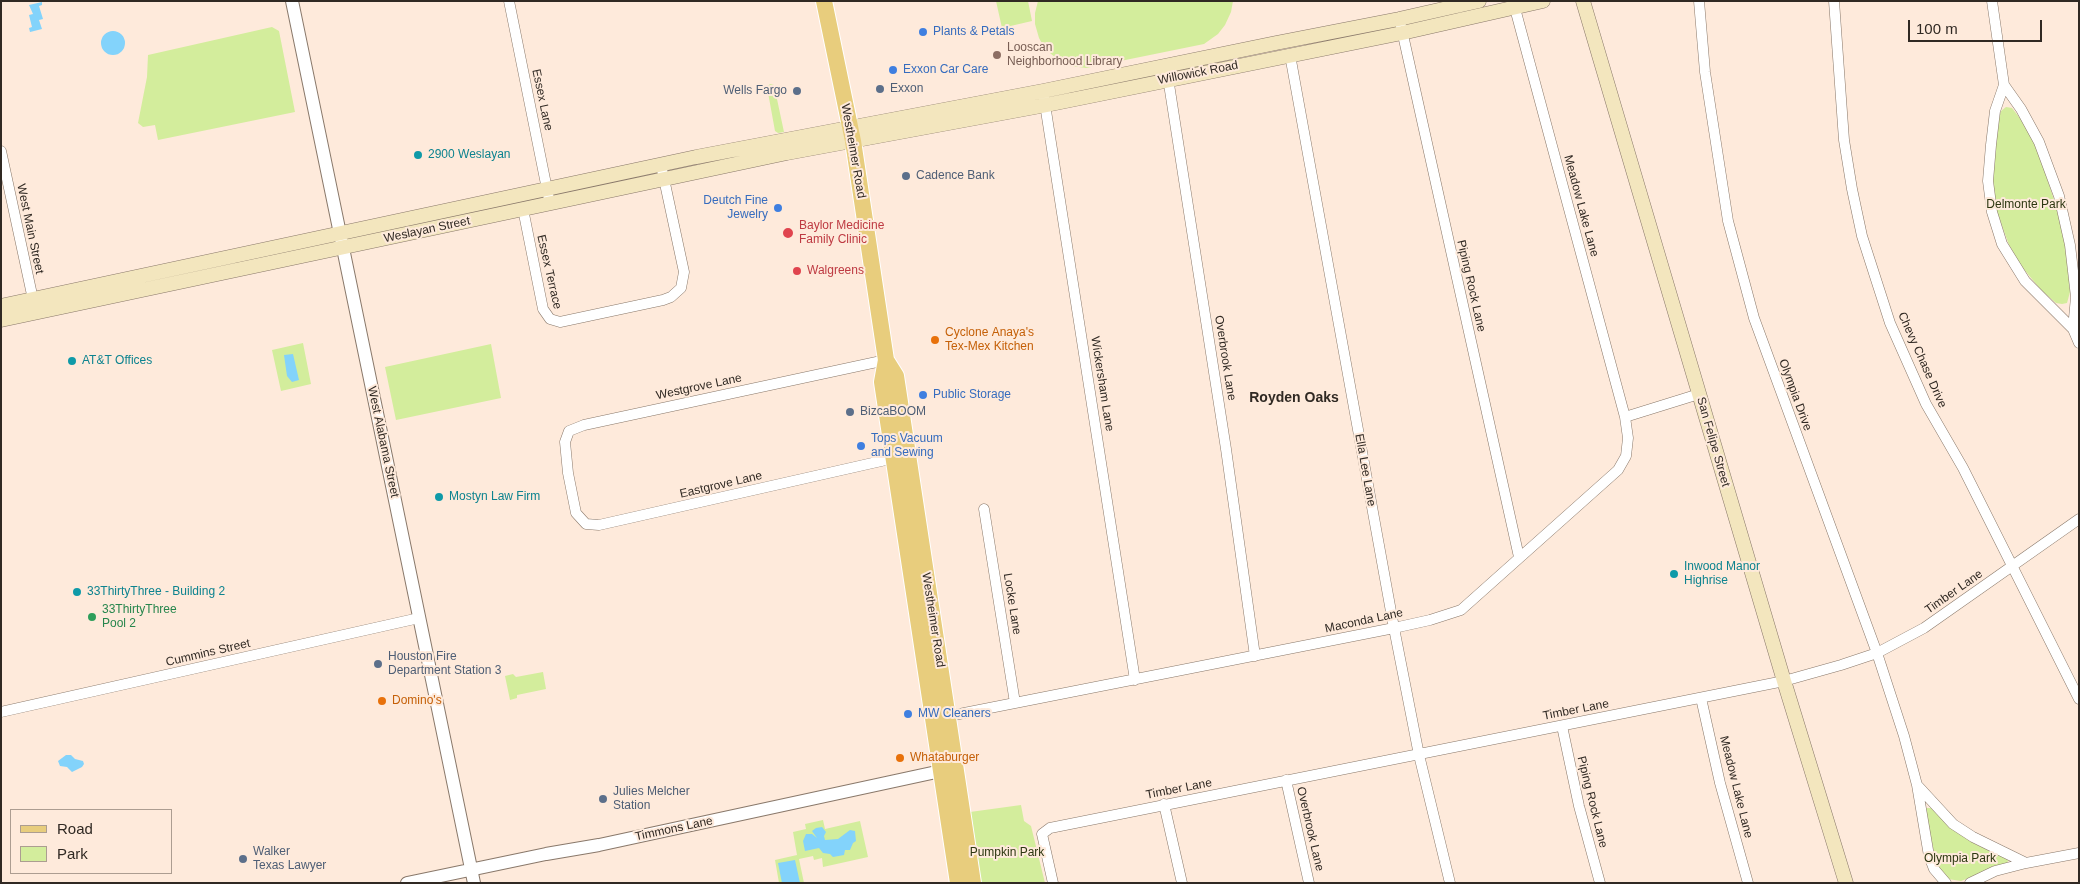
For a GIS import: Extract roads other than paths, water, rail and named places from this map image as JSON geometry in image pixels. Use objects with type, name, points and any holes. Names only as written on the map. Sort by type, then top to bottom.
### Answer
[{"type":"main road","name":"Westheimer Road","points":[[824,1],[852,134],[886,360],[896,376],[900,456],[940,717],[960,796],[961,856],[958,883]]},
{"type":"main road","name":"Willowick Road","points":[[1168,72],[1290,55],[1401,26],[1479,1]]},
{"type":"main road","name":"Willowick Road","points":[[852,134],[1044,98],[1168,72],[1290,40],[1401,26],[1513,4],[1543,1]]},
{"type":"main road","name":"San Felipe Street","points":[[1582,1],[1784,682],[1846,883]]},
{"type":"main road","name":"Weslayan Street","points":[[1,320],[34,306],[339,234],[662,165],[852,134]]},
{"type":"main road","name":"Weslayan Street","points":[[1,306],[34,306],[342,248],[787,153],[852,134]]},
{"type":"main road","name":"Westheimer Road","points":[[940,717],[941,771],[961,856],[973,883]]},
{"type":"main road","points":[[941,771],[950,779],[960,796]]},
{"type":"street","name":"West Alabama Street","points":[[292,1],[474,883]]},
{"type":"street","name":"Essex Lane","points":[[509,1],[550,204]]},
{"type":"street","name":"Olympia Drive","points":[[1699,1],[1712,126],[1728,220],[1754,318],[1877,653],[1904,736],[1917,785],[1929,856],[1934,869],[1946,883]]},
{"type":"street","name":"Chevy Chase Drive","points":[[1834,1],[1844,140],[1862,236],[1877,283],[1906,363],[1926,404],[1963,468],[2079,699]]},
{"type":"street","points":[[1992,1],[2004,85],[2021,109],[2039,142],[2059,196],[2070,244],[2076,297],[2073,329]]},
{"type":"street","name":"Meadow Lake Lane","points":[[1513,4],[1625,416]]},
{"type":"street","name":"Piping Rock Lane","points":[[1401,26],[1519,557]]},
{"type":"street","name":"Ella Lee Lane","points":[[1290,40],[1290,55],[1394,628],[1419,755],[1450,883]]},
{"type":"street","points":[[1276,43],[1290,55]]},
{"type":"street","name":"Overbrook Lane","points":[[1168,72],[1226,449],[1255,656]]},
{"type":"street","points":[[2004,85],[1995,111],[1990,144],[1988,181],[1992,212],[2002,244],[2025,281],[2073,329],[2079,343]]},
{"type":"street","name":"Wickersham Lane","points":[[1044,98],[1135,680]]},
{"type":"street","name":"West Main Street","points":[[1,151],[34,306]]},
{"type":"street","points":[[662,165],[665,179]]},
{"type":"street","name":"Essex Terrace","points":[[523,209],[544,314],[550,319],[560,322],[598,314],[663,300],[677,292],[683,284],[684,272],[665,179]]},
{"type":"street","name":"Westgrove Lane","points":[[569,481],[565,442],[570,431],[584,425],[886,360]]},
{"type":"street","points":[[1625,416],[1699,394]]},
{"type":"street","name":"Maconda Lane","points":[[940,717],[1394,628],[1430,620],[1461,610],[1618,470],[1626,456],[1628,438],[1625,416]]},
{"type":"street","name":"Eastgrove Lane","points":[[569,481],[576,513],[586,524],[599,525],[900,456]]},
{"type":"street","name":"Locke Lane","points":[[984,509],[1015,703]]},
{"type":"street","name":"Timber Lane","points":[[1053,883],[1042,834],[1050,828],[1784,682],[1877,653],[1924,628],[2079,519]]},
{"type":"street","name":"Cummins Street","points":[[1,712],[419,618]]},
{"type":"street","name":"Meadow Lake Lane","points":[[1701,698],[1720,782],[1748,883]]},
{"type":"street","name":"Piping Rock Lane","points":[[1562,726],[1579,806],[1600,883]]},
{"type":"street","name":"Timmons Lane","points":[[407,883],[609,843],[941,771]]},
{"type":"street","name":"Overbrook Lane","points":[[1286,780],[1309,883]]},
{"type":"street","name":"Olympia Drive","points":[[1917,785],[1953,824],[1973,837],[2026,862]]},
{"type":"street","points":[[1164,804],[1182,883]]},
{"type":"street","points":[[1970,883],[1996,871],[2026,862],[2079,853]]},
{"type":"water","points":[[42,2],[42,5],[39,6],[43,19],[39,20],[42,29],[30,32],[29,28],[32,27],[29,15],[33,14],[29,5]]},
{"type":"water","points":[[108,31],[118,31],[125,38],[125,48],[118,55],[108,55],[101,48],[101,38]]},
{"type":"water","points":[[293,354],[299,380],[292,382],[287,376],[284,355]]},
{"type":"water","points":[[66,755],[71,755],[75,759],[83,761],[84,764],[72,772],[67,767],[60,766],[58,761]]},
{"type":"water","points":[[822,827],[826,832],[825,840],[838,839],[850,830],[855,831],[856,841],[850,850],[845,850],[844,855],[833,857],[830,854],[823,853],[819,848],[805,851],[803,841],[806,834],[812,834],[817,838],[812,831]]},
{"type":"water","points":[[795,860],[800,883],[782,883],[778,863]]},
{"type":"place","name":"Plants & Petals","points":[[923,32]]},
{"type":"place","name":"Looscan Neighborhood Library","points":[[997,55]]},
{"type":"place","name":"Exxon Car Care","points":[[893,70]]},
{"type":"place","name":"Exxon","points":[[880,89]]},
{"type":"place","name":"Wells Fargo","points":[[797,91]]},
{"type":"place","name":"2900 Weslayan","points":[[418,155]]},
{"type":"place","name":"Cadence Bank","points":[[906,176]]},
{"type":"place","name":"Deutch Fine Jewelry","points":[[778,208]]},
{"type":"place","name":"Baylor Medicine Family Clinic","points":[[788,233]]},
{"type":"place","name":"Walgreens","points":[[797,271]]},
{"type":"place","name":"Cyclone Anaya's Tex-Mex Kitchen","points":[[935,340]]},
{"type":"place","name":"AT&T Offices","points":[[72,361]]},
{"type":"place","name":"Public Storage","points":[[923,395]]},
{"type":"place","name":"BizcaBOOM","points":[[850,412]]},
{"type":"place","name":"Tops Vacuum and Sewing","points":[[861,446]]},
{"type":"place","name":"Mostyn Law Firm","points":[[439,497]]},
{"type":"place","name":"Inwood Manor Highrise","points":[[1674,574]]},
{"type":"place","name":"33ThirtyThree - Building 2","points":[[77,592]]},
{"type":"place","name":"33ThirtyThree Pool 2","points":[[92,617]]},
{"type":"place","name":"Houston Fire Department Station 3","points":[[378,664]]},
{"type":"place","name":"Domino's","points":[[382,701]]},
{"type":"place","name":"MW Cleaners","points":[[908,714]]},
{"type":"place","name":"Whataburger","points":[[900,758]]},
{"type":"place","name":"Julies Melcher Station","points":[[603,799]]},
{"type":"place","name":"Walker Texas Lawyer","points":[[243,859]]},
{"type":"district","name":"Royden Oaks","points":[[1294,398]]},
{"type":"park label","name":"Delmonte Park","points":[[2026,205]]},
{"type":"park label","name":"Pumpkin Park","points":[[1007,853]]},
{"type":"park label","name":"Olympia Park","points":[[1960,859]]}]
